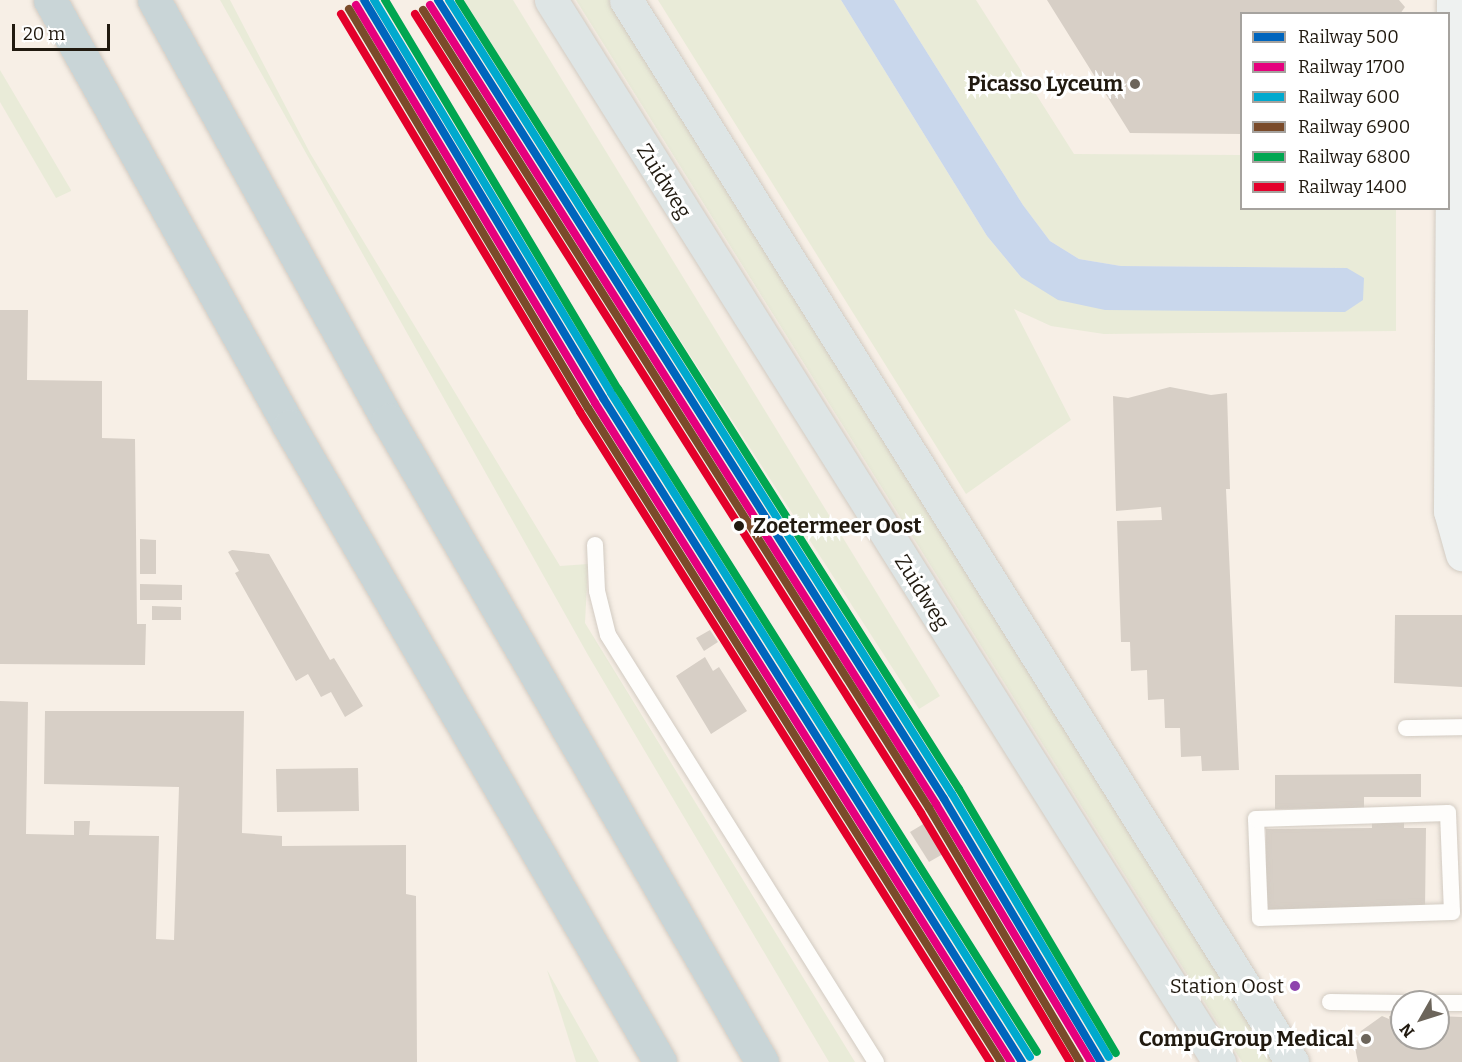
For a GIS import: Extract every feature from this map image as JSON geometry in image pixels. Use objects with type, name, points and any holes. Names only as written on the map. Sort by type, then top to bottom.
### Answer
[{"type":"highway","points":[[50,0],[289,426],[660,1062]]},
{"type":"highway","points":[[154,0],[394,430],[762,1062]]},
{"type":"main road","name":"Zuidweg","points":[[551,0],[1219,1062]]},
{"type":"main road","points":[[626,0],[1292,1062]]},
{"type":"street","points":[[1453,0],[1450,512],[1462,554]]},
{"type":"lane","points":[[595,545],[597,591],[608,635],[876,1062]]},
{"type":"lane","points":[[1406,728],[1462,727]]},
{"type":"lane","points":[[1448,813],[1457,864],[1452,912],[1260,918],[1256,819],[1448,813]]},
{"type":"lane","points":[[1330,1002],[1390,1003]]},
{"type":"green space","points":[[220,0],[230,0],[310,153],[560,566],[588,564],[585,623],[855,1062],[829,1062],[588,655]]},
{"type":"green space","points":[[460,0],[513,0],[940,696],[919,709]]},
{"type":"green space","points":[[576,0],[610,0],[1276,1062],[1242,1062]]},
{"type":"green space","points":[[658,0],[841,0],[987,236],[1021,277],[1347,268],[1121,266],[1079,259],[1050,241],[1023,205],[894,0],[976,0],[1074,154],[1240,155],[1240,210],[1396,210],[1396,331],[1104,334],[1051,326],[1014,309],[1071,420],[966,494]]},
{"type":"green space","points":[[0,70],[71,191],[56,198],[0,102]]},
{"type":"green space","points":[[547,970],[599,1062],[576,1062]]},
{"type":"water","points":[[841,0],[894,0],[1023,205],[1050,241],[1079,259],[1121,266],[1347,268],[1364,278],[1363,300],[1345,312],[1105,310],[1058,300],[1021,277],[987,236]]},
{"type":"building","name":"Picasso Lyceum","points":[[1047,0],[1399,0],[1405,7],[1401,12],[1240,12],[1240,134],[1130,133]]},
{"type":"building","points":[[0,310],[28,310],[27,380],[102,381],[102,438],[135,439],[137,624],[146,624],[145,665],[0,664]]},
{"type":"building","points":[[1170,387],[1211,395],[1227,393],[1230,489],[1226,489],[1239,770],[1202,771],[1201,756],[1181,757],[1180,728],[1165,728],[1164,699],[1148,700],[1147,670],[1131,671],[1130,642],[1121,642],[1117,521],[1162,520],[1161,507],[1116,511],[1113,396],[1128,398]]},
{"type":"building","points":[[140,539],[156,540],[156,574],[140,574]]},
{"type":"building","points":[[232,550],[269,554],[330,660],[334,658],[363,706],[345,717],[331,692],[321,697],[308,674],[296,681],[235,573],[239,571],[228,552]]},
{"type":"building","points":[[140,584],[182,585],[182,600],[140,600]]},
{"type":"building","points":[[152,606],[181,607],[181,620],[152,620]]},
{"type":"building","points":[[1395,615],[1462,615],[1462,687],[1394,683]]},
{"type":"building","points":[[710,630],[718,642],[704,651],[696,638]]},
{"type":"building","points":[[705,657],[713,671],[719,667],[747,711],[711,734],[676,676]]},
{"type":"building","points":[[0,701],[28,702],[26,834],[74,835],[74,821],[90,821],[89,835],[159,836],[156,939],[174,940],[179,787],[44,784],[45,711],[244,711],[242,833],[282,836],[282,846],[406,845],[406,894],[416,896],[417,1062],[0,1062]]},
{"type":"building","points":[[358,768],[359,811],[277,812],[276,769]]},
{"type":"building","points":[[1421,774],[1421,797],[1364,797],[1364,808],[1275,809],[1275,775]]},
{"type":"building","points":[[1404,816],[1404,828],[1426,828],[1425,910],[1266,911],[1266,829],[1372,828],[1372,817]]},
{"type":"building","points":[[925,823],[943,854],[929,862],[910,832]]},
{"type":"building","points":[[1382,1016],[1389,1019],[1390,1016],[1390,1050],[1450,1050],[1450,1016],[1462,1017],[1462,1062],[1358,1062],[1355,1048],[1361,1031]]},
{"type":"rail line","name":"500","points":[[364,0],[603,398],[1022,1062]]},
{"type":"rail line","name":"600","points":[[374,0],[611,393],[1030,1057]]},
{"type":"rail line","name":"6800","points":[[385,0],[618,389],[1037,1052]]},
{"type":"rail line","name":"500","points":[[438,0],[944,799],[1101,1062]]},
{"type":"rail line","name":"600","points":[[449,0],[952,794],[1109,1057]]},
{"type":"rail line","name":"6800","points":[[459,0],[959,789],[1116,1053]]},
{"type":"rail line","name":"1700","points":[[356,5],[595,403],[1011,1062]]},
{"type":"rail line","name":"1700","points":[[430,5],[936,804],[1091,1062]]},
{"type":"rail line","name":"6900","points":[[349,9],[588,408],[1001,1062]]},
{"type":"rail line","name":"6900","points":[[423,10],[929,808],[1080,1062]]},
{"type":"rail line","name":"1400","points":[[341,14],[580,412],[990,1062]]},
{"type":"rail line","name":"1400","points":[[415,14],[921,813],[1070,1062]]},
{"type":"place","name":"Picasso Lyceum","points":[[1135,84]]},
{"type":"place","name":"Zoetermeer Oost","points":[[739,526]]},
{"type":"place","name":"Station Oost","points":[[1295,986]]},
{"type":"place","name":"CompuGroup Medical","points":[[1366,1039]]}]
